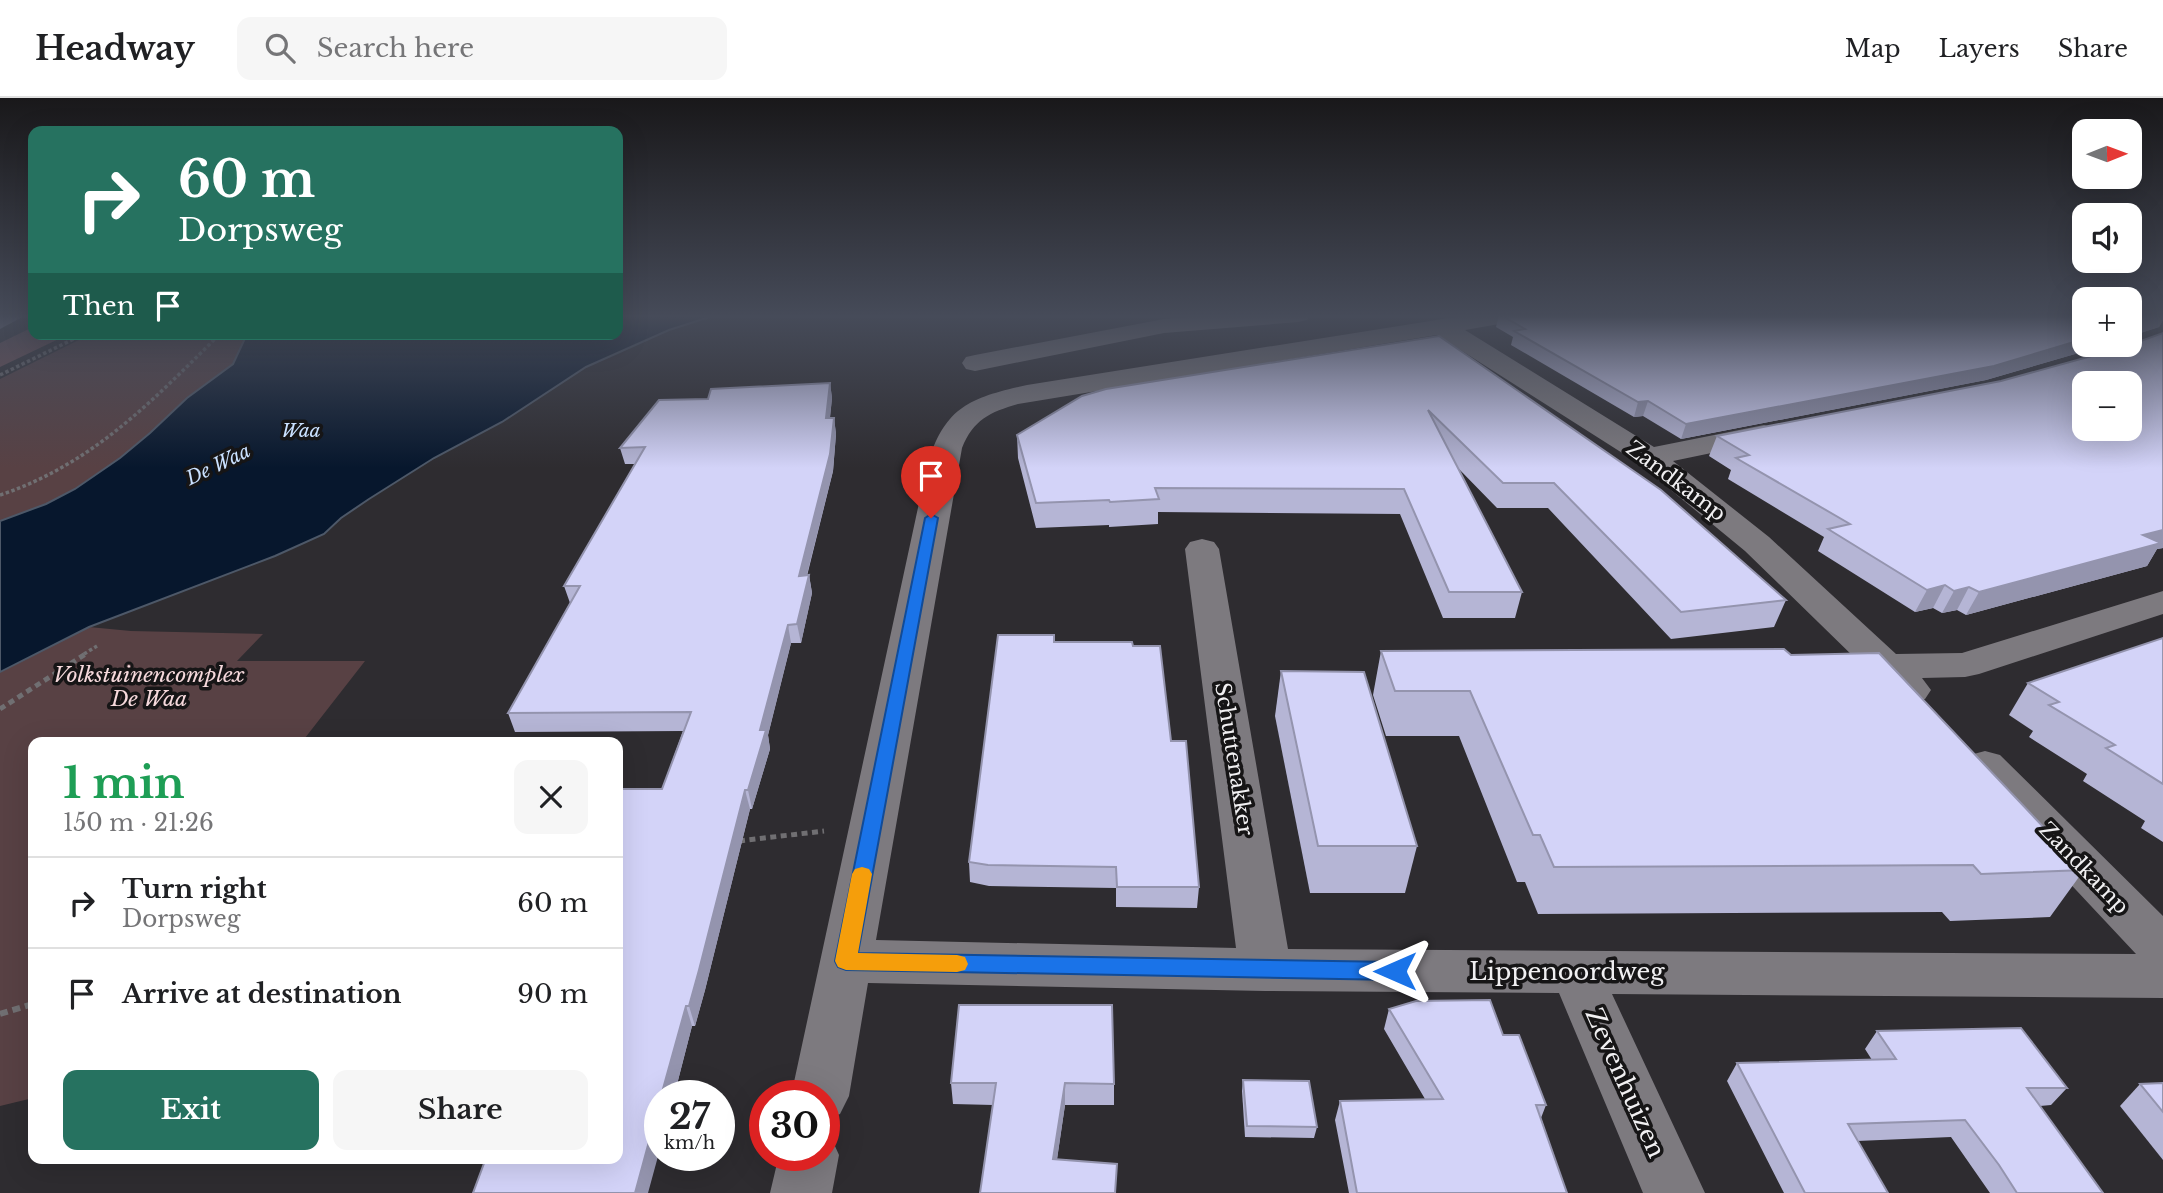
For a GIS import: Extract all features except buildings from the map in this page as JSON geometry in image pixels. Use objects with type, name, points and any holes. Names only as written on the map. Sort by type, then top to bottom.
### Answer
[{"type":"street","points":[[823,1080],[942,466],[954,428],[976,409],[1005,398],[1195,366]]},
{"type":"street","name":"Zandkamp","points":[[1505,366],[1649,457],[1757,544],[1888,666],[1935,715]]},
{"type":"street","points":[[1649,457],[1786,430]]},
{"type":"street","name":"Schuttenakker","points":[[1202,549],[1265,970]]},
{"type":"street","points":[[1834,667],[1965,665],[2163,602]]},
{"type":"street","name":"Zandkamp","points":[[1964,744],[2163,949]]},
{"type":"street","name":"Lippenoordweg","points":[[846,961],[1265,970],[2163,976]]},
{"type":"street","name":"Zevenhuizen","points":[[1576,972],[1674,1193]]},
{"type":"street","points":[[801,1193],[806,1171]]},
{"type":"path","points":[[0,375],[18,366]]},
{"type":"path","points":[[0,495],[29,485],[89,452],[189,366]]},
{"type":"path","points":[[0,709],[97,646]]},
{"type":"path","points":[[728,843],[811,831],[870,833]]},
{"type":"path","points":[[0,1014],[28,1006]]},
{"type":"green space","points":[[26,366],[230,366],[187,398],[120,458],[75,489],[46,504],[0,521],[0,379]]},
{"type":"green space","name":"Volkstuinencomplex De Waa","points":[[89,627],[131,631],[263,634],[237,661],[365,661],[306,737],[28,737],[28,1099],[0,1106],[0,672]]},
{"type":"water","name":"Waa","points":[[230,366],[588,366],[502,422],[434,458],[369,499],[341,518],[324,534],[275,556],[89,627],[0,672],[0,521],[46,504],[75,489],[120,458],[187,398]]},
{"type":"slow traffic","points":[[862,874],[846,961],[957,964]]},
{"type":"route","points":[[931,518],[846,961],[1395,971]]},
{"type":"water label","name":"De Waa","points":[[218,464]]}]
